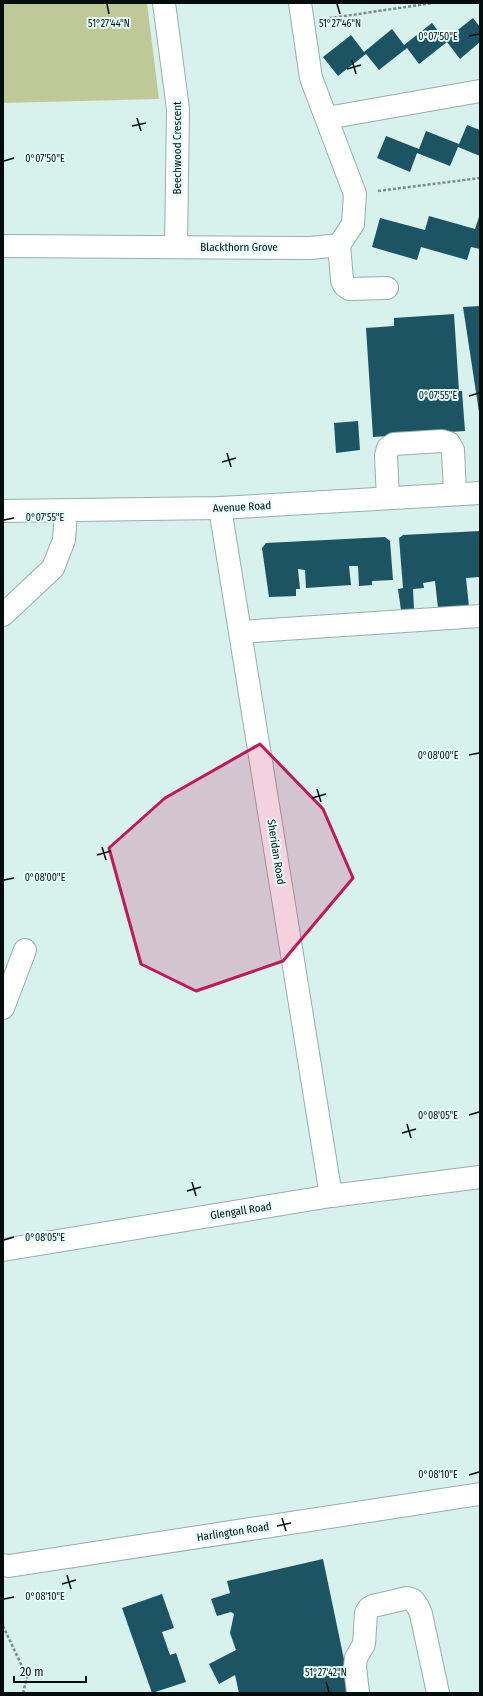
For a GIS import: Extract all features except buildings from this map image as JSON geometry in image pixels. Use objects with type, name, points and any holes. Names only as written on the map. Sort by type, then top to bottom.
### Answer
[{"type":"street","name":"Beechwood Crescent","points":[[164,3],[178,109],[176,247]]},
{"type":"street","points":[[301,12],[311,78],[356,194],[354,224],[339,245],[342,280],[344,285],[349,289],[387,288]]},
{"type":"street","points":[[327,118],[480,91]]},
{"type":"street","name":"Blackthorn Grove","points":[[3,246],[310,248],[339,245]]},
{"type":"street","points":[[388,498],[386,456],[388,448],[394,444],[442,441],[449,443],[453,450],[455,494]]},
{"type":"street","name":"Avenue Road","points":[[3,511],[220,508],[480,493]]},
{"type":"street","name":"Sheridan Road","points":[[220,508],[331,1196]]},
{"type":"street","points":[[3,615],[53,568],[64,540],[66,511]]},
{"type":"street","points":[[240,632],[480,616]]},
{"type":"street","points":[[3,1008],[25,950]]},
{"type":"street","name":"Glengall Road","points":[[3,1250],[331,1196],[480,1177]]},
{"type":"street","name":"Harlington Road","points":[[6,1565],[480,1494]]},
{"type":"street","points":[[358,1693],[355,1667],[356,1658],[364,1644],[366,1613],[373,1606],[407,1598],[413,1600],[418,1607],[438,1693]]},
{"type":"path","points":[[301,12],[433,3]]},
{"type":"path","points":[[356,194],[480,178]]},
{"type":"path","points":[[3,1626],[27,1677],[23,1693]]},
{"type":"highlighted area","points":[[260,744],[323,809],[353,878],[283,961],[196,991],[141,964],[109,848],[165,798]]},
{"type":"green space","points":[[3,3],[147,3],[159,99],[3,103]]}]
